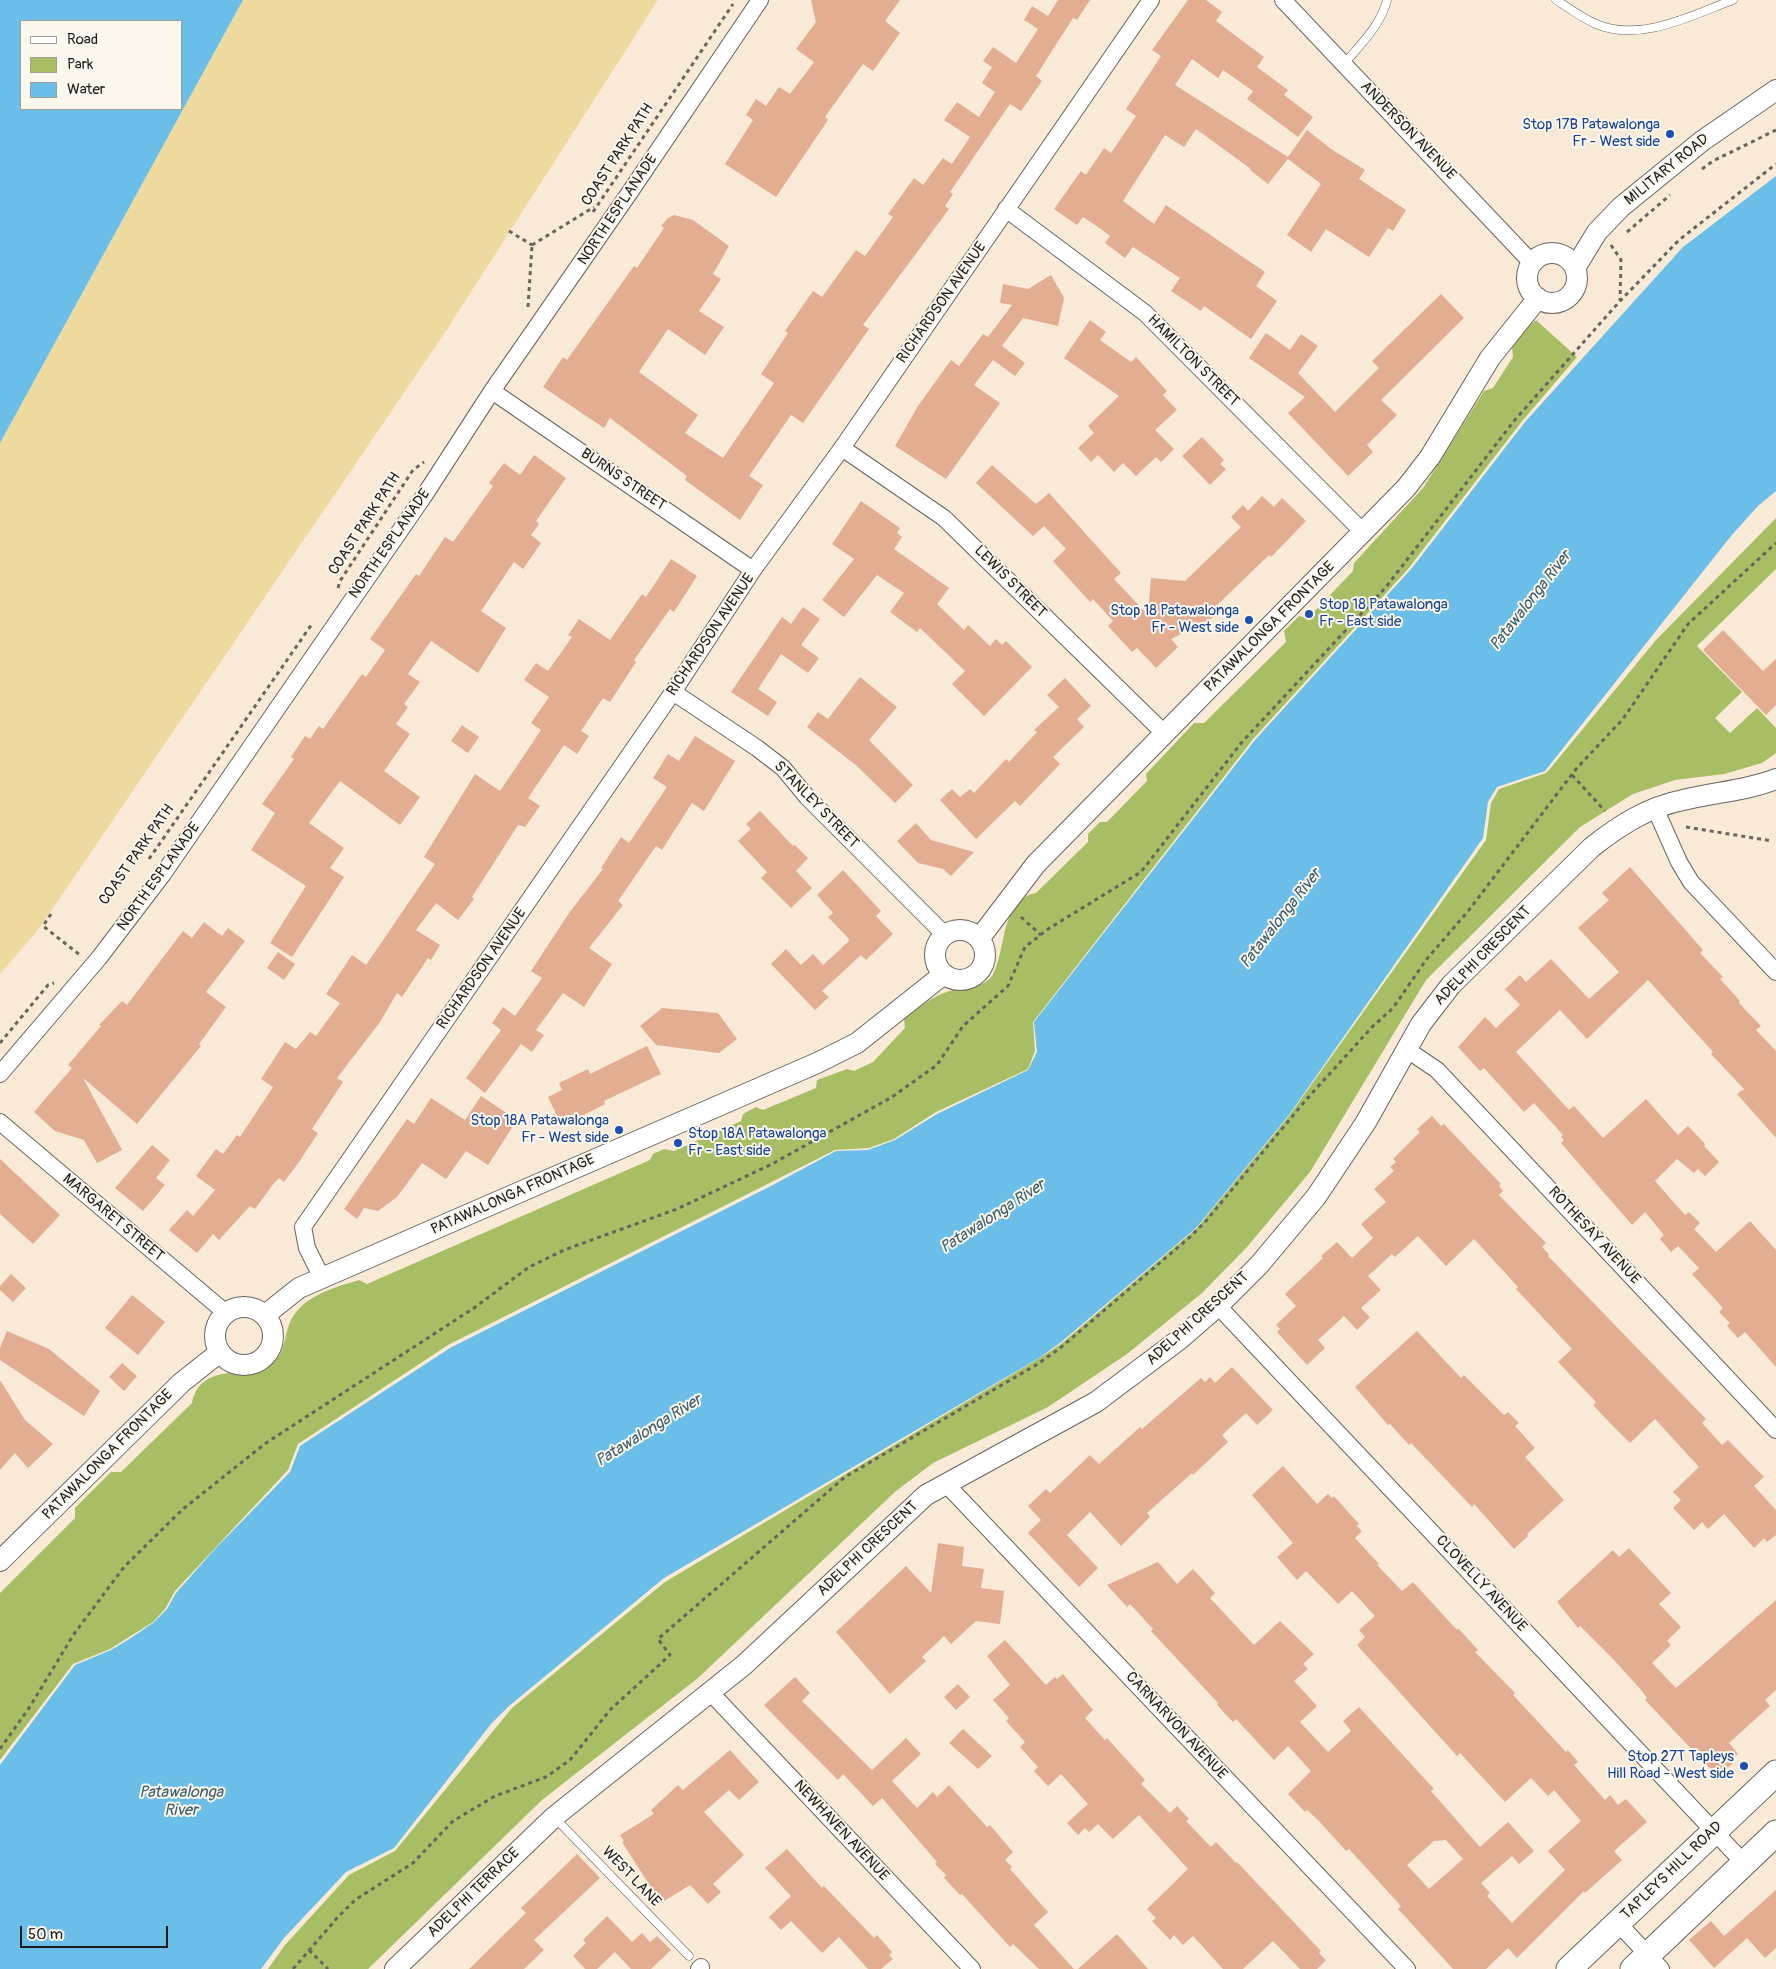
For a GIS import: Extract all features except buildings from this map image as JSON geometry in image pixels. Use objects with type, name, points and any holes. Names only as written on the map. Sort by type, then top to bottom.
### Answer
[{"type":"main road","name":"TAPLEYS HILL ROAD","points":[[1569,1969],[1776,1773]]},
{"type":"main road","points":[[1648,1964],[1744,1863],[1776,1833]]},
{"type":"street","name":"NORTH ESPLANADE","points":[[0,1074],[99,958],[163,874],[424,496],[492,391],[760,0]]},
{"type":"street","name":"RICHARDSON AVENUE","points":[[322,1278],[307,1248],[303,1227],[673,692],[754,570],[842,448],[1151,0]]},
{"type":"street","name":"ANDERSON AVENUE","points":[[1283,0],[1532,263]]},
{"type":"street","name":"MILITARY ROAD","points":[[1575,268],[1597,232],[1621,207],[1702,140],[1776,90]]},
{"type":"street","name":"HAMILTON STREET","points":[[1006,209],[1145,313],[1364,533]]},
{"type":"street","points":[[1557,254],[1570,260],[1575,268],[1576,286],[1572,293],[1564,300],[1556,302],[1538,298],[1528,284],[1527,276],[1532,263],[1540,256],[1557,254]]},
{"type":"street","name":"PATAWALONGA FRONTAGE","points":[[979,939],[1036,864],[1364,533],[1406,488],[1430,457],[1490,358],[1538,298]]},
{"type":"street","name":"BURNS STREET","points":[[492,391],[754,570]]},
{"type":"street","name":"LEWIS STREET","points":[[842,448],[944,518],[1164,733]]},
{"type":"street","name":"STANLEY STREET","points":[[673,692],[757,748],[783,768],[807,796],[945,935]]},
{"type":"street","name":"ADELPHI CRESCENT","points":[[554,1817],[711,1693],[926,1495],[1096,1402],[1180,1339],[1218,1306],[1259,1265],[1316,1197],[1366,1122],[1421,1024],[1452,985],[1592,847],[1615,829],[1656,808],[1683,800],[1739,790],[1776,779]]},
{"type":"street","points":[[1656,808],[1679,862],[1691,882],[1776,972]]},
{"type":"street","points":[[952,931],[967,931],[979,939],[983,945],[984,960],[977,973],[972,977],[957,980],[944,974],[939,968],[935,954],[940,940],[945,935],[952,931]]},
{"type":"street","name":"PATAWALONGA FRONTAGE","points":[[265,1315],[299,1288],[849,1047],[944,974]]},
{"type":"street","name":"ROTHESAY AVENUE","points":[[1406,1049],[1437,1070],[1776,1430]]},
{"type":"street","name":"MARGARET STREET","points":[[0,1122],[226,1313]]},
{"type":"street","name":"CLOVELLY AVENUE","points":[[1218,1306],[1744,1863]]},
{"type":"street","points":[[250,1307],[265,1315],[270,1323],[273,1342],[263,1358],[245,1365],[227,1359],[220,1352],[215,1336],[220,1319],[226,1313],[233,1309],[250,1307]]},
{"type":"street","name":"PATAWALONGA FRONTAGE","points":[[0,1561],[181,1383],[220,1352]]},
{"type":"street","name":"CARNARVON AVENUE","points":[[946,1484],[1407,1969]]},
{"type":"street","name":"NEWHAVEN AVENUE","points":[[711,1693],[972,1969]]},
{"type":"street","name":"ADELPHI TERRACE","points":[[395,1969],[554,1817]]},
{"type":"street","points":[[1618,1923],[1648,1964]]},
{"type":"lane","points":[[1344,64],[1384,12],[1387,0]]},
{"type":"lane","points":[[1556,0],[1597,24],[1636,29],[1663,25],[1733,0]]},
{"type":"lane","name":"WEST LANE","points":[[554,1817],[698,1965]]},
{"type":"path","name":"COAST PARK PATH","points":[[589,220],[595,206],[736,0]]},
{"type":"path","points":[[1698,172],[1713,161],[1776,130]]},
{"type":"path","points":[[1616,240],[1610,246],[1621,260],[1620,301],[1679,240],[1776,164]]},
{"type":"path","points":[[1622,235],[1676,190]]},
{"type":"path","points":[[532,245],[595,206]]},
{"type":"path","points":[[509,231],[532,245]]},
{"type":"path","points":[[532,245],[528,311],[534,304]]},
{"type":"path","name":"COAST PARK PATH","points":[[338,590],[340,581],[413,470],[428,459]]},
{"type":"path","points":[[293,1969],[355,1900],[413,1863],[453,1821],[495,1796],[546,1777],[570,1760],[610,1710],[670,1655],[658,1639],[845,1477],[1036,1365],[1058,1349],[1190,1237],[1305,1101],[1372,1027],[1393,1008],[1426,960],[1469,910],[1572,775],[1623,719],[1688,624],[1776,543]]},
{"type":"path","name":"COAST PARK PATH","points":[[145,864],[308,627],[316,622]]},
{"type":"path","points":[[1572,775],[1605,811]]},
{"type":"path","points":[[1686,827],[1772,841]]},
{"type":"path","points":[[1015,911],[1041,935]]},
{"type":"path","points":[[51,914],[43,926],[85,959]]},
{"type":"path","points":[[0,1043],[48,985],[56,982]]},
{"type":"path","points":[[309,1950],[328,1969]]},
{"type":"green space","points":[[1536,320],[1577,357],[1523,420],[1408,569],[1254,738],[1033,1022],[1035,1051],[1028,1069],[936,1112],[894,1139],[869,1148],[835,1150],[448,1345],[298,1444],[288,1470],[175,1591],[165,1609],[153,1622],[110,1649],[73,1664],[0,1760],[0,1593],[75,1518],[75,1508],[111,1472],[121,1472],[192,1403],[197,1390],[204,1381],[214,1376],[260,1369],[271,1364],[276,1360],[282,1349],[291,1320],[297,1311],[312,1298],[359,1280],[367,1284],[650,1160],[653,1154],[664,1149],[674,1151],[741,1121],[743,1114],[756,1107],[763,1110],[816,1088],[817,1080],[847,1069],[854,1071],[873,1062],[905,1028],[904,1019],[926,1003],[943,993],[973,987],[988,980],[997,966],[1006,928],[1016,906],[1024,898],[1036,893],[1088,842],[1088,834],[1100,822],[1107,822],[1147,781],[1146,774],[1194,723],[1204,723],[1286,642],[1284,631],[1299,616],[1308,618],[1353,571],[1354,563],[1423,488],[1484,391],[1493,388],[1513,357],[1512,347],[1524,330]]},
{"type":"green space","points":[[1776,518],[1776,569],[1697,646],[1742,692],[1715,718],[1730,733],[1757,708],[1776,728],[1776,753],[1762,763],[1724,774],[1675,780],[1633,794],[1580,827],[1426,980],[1310,1172],[1247,1247],[1202,1293],[1127,1354],[1048,1407],[933,1463],[896,1491],[698,1678],[542,1800],[368,1969],[268,1969],[285,1945],[349,1875],[395,1851],[512,1708],[665,1582],[1061,1344],[1197,1228],[1289,1116],[1486,840],[1491,803],[1499,789],[1546,773],[1656,640]]},
{"type":"sand","points":[[243,0],[658,0],[444,334],[38,930],[0,974],[0,443]]},
{"type":"water","points":[[0,0],[243,0],[0,443]]},
{"type":"water","name":"Patawalonga River","points":[[1776,176],[1776,491],[1758,506],[1731,536],[1545,771],[1497,787],[1488,802],[1483,838],[1289,1115],[1196,1228],[1060,1343],[1039,1358],[664,1578],[509,1706],[491,1724],[394,1848],[346,1872],[284,1938],[261,1969],[0,1969],[0,1765],[75,1665],[111,1650],[153,1623],[167,1609],[176,1593],[214,1550],[290,1472],[300,1446],[450,1348],[771,1186],[836,1151],[868,1150],[895,1140],[937,1114],[1028,1070],[1037,1052],[1034,1022],[1255,740],[1412,568],[1525,422],[1683,247]]},
{"type":"place","name":"Stop 17B Patawalonga Fr - West side","points":[[1670,134]]},
{"type":"place","name":"Stop 18 Patawalonga Fr - East side","points":[[1309,614]]},
{"type":"place","name":"Stop 18 Patawalonga Fr - West side","points":[[1249,620]]},
{"type":"place","name":"Stop 18A Patawalonga Fr - West side","points":[[619,1130]]},
{"type":"place","name":"Stop 18A Patawalonga Fr - East side","points":[[678,1143]]},
{"type":"place","name":"Stop 27T Tapleys Hill Road - West side","points":[[1744,1766]]}]
